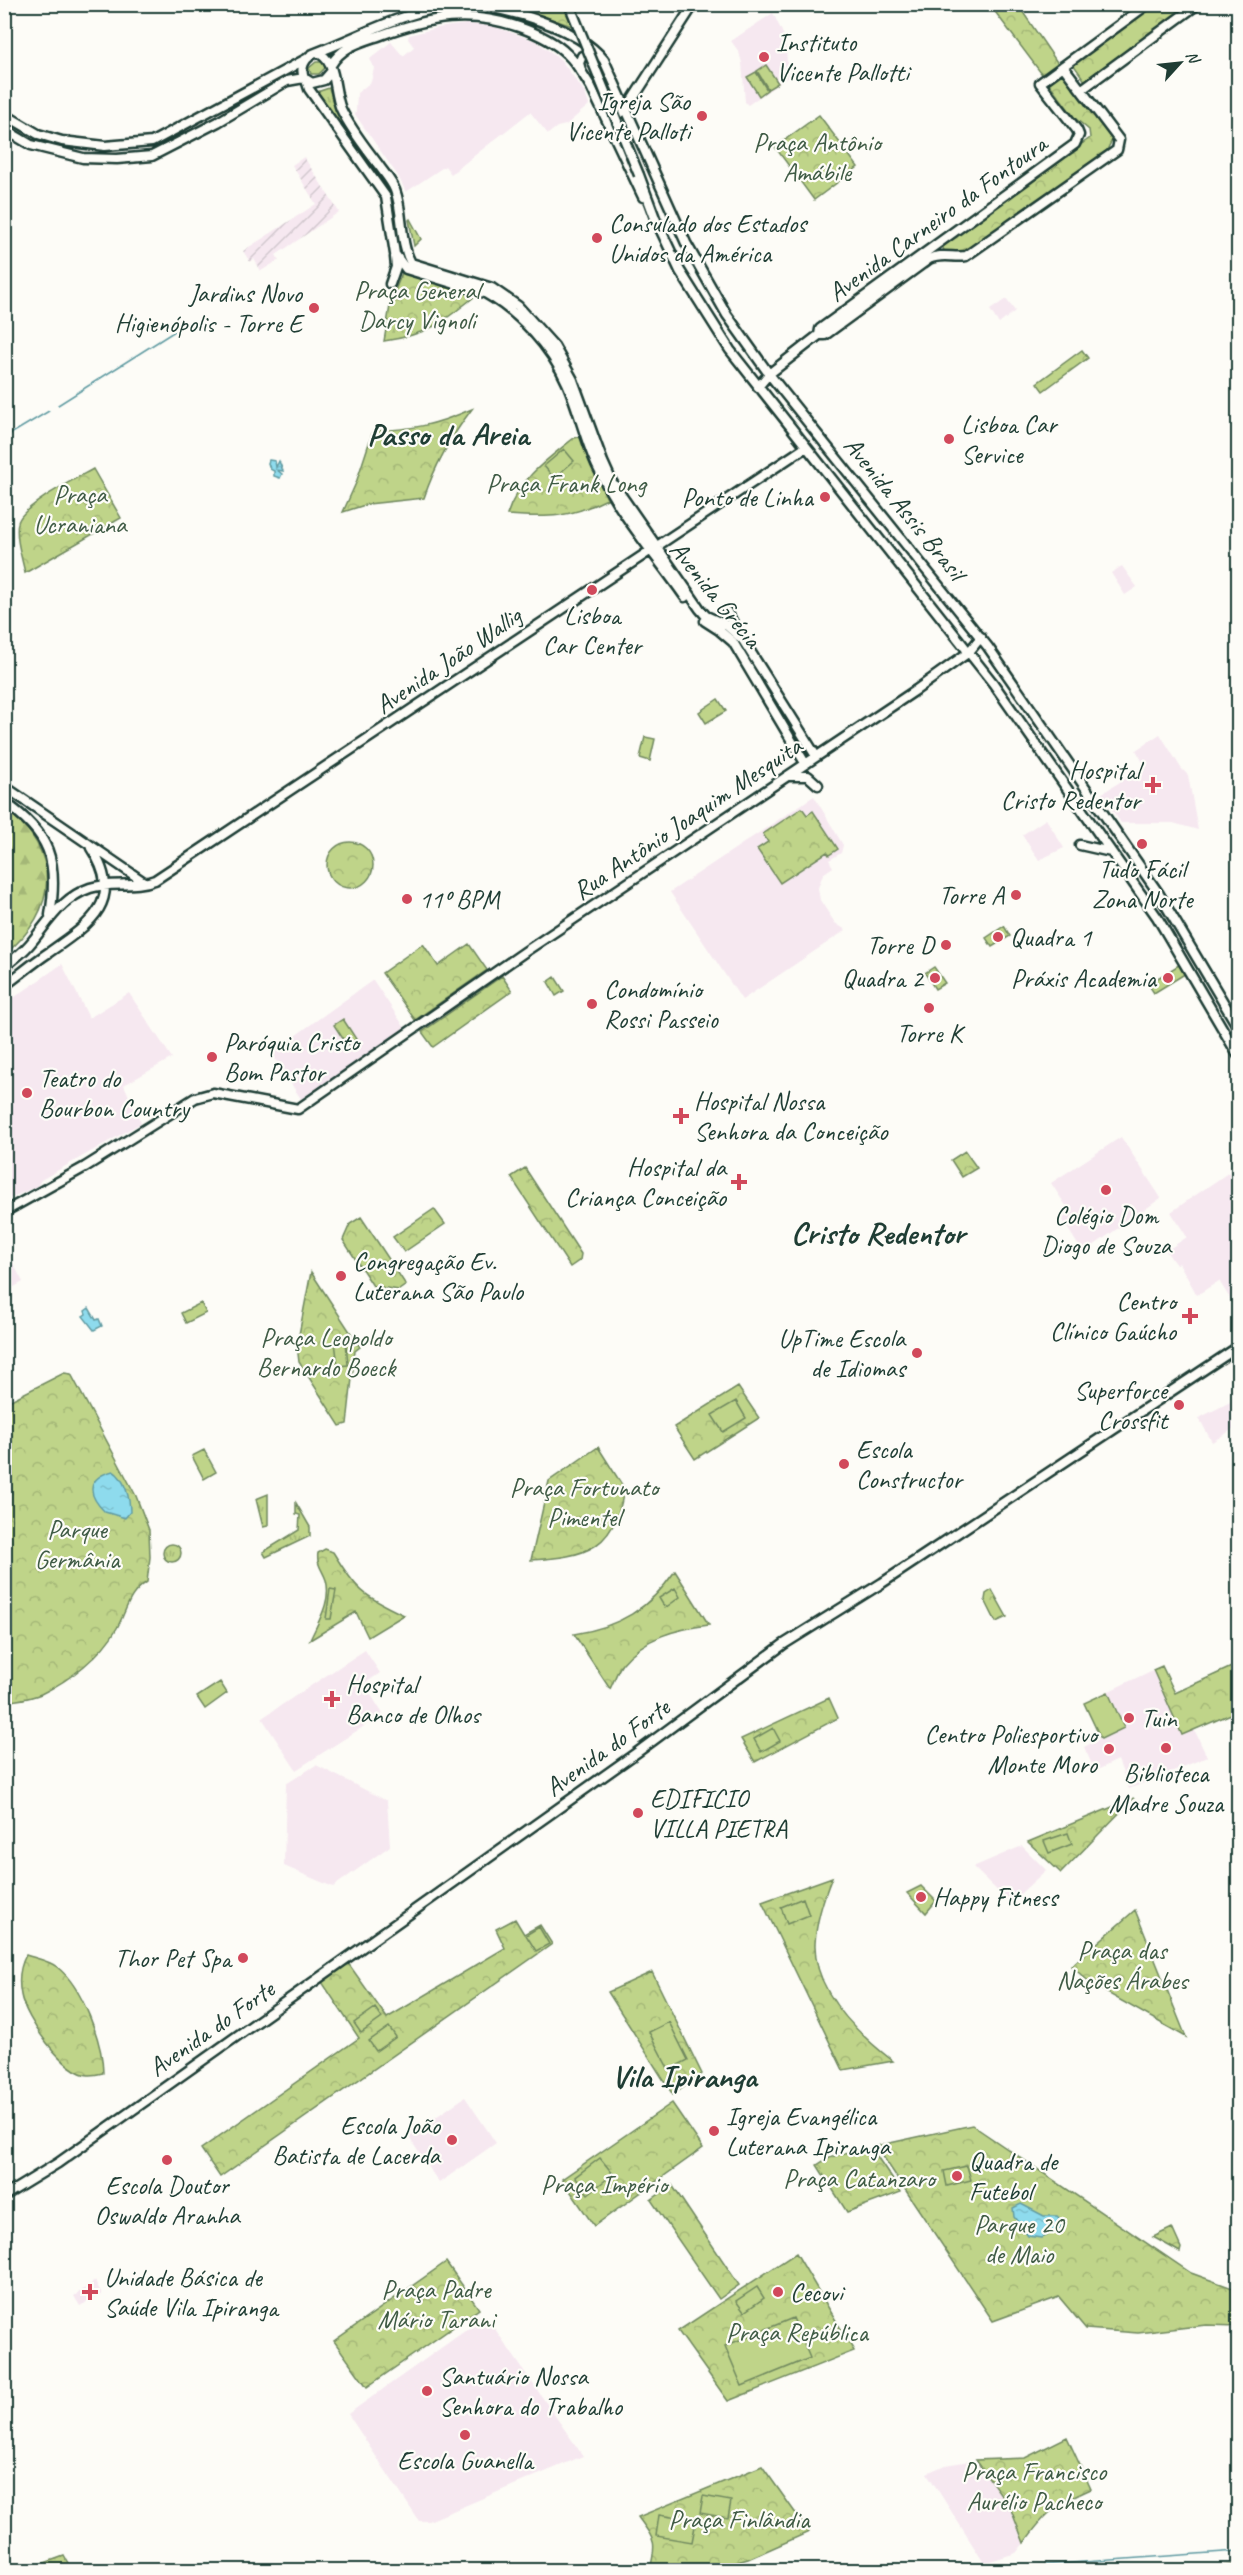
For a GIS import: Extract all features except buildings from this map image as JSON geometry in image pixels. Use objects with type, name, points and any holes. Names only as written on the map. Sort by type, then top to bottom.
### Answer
[{"type":"main road","points":[[4,114],[38,134],[62,141],[105,146],[152,142],[313,55],[395,19],[436,7],[465,4],[493,7],[562,30],[581,38],[600,55]]},
{"type":"main road","name":"Avenida Assis Brasil","points":[[569,4],[655,218]]},
{"type":"main road","points":[[600,108],[613,115],[627,108],[694,4]]},
{"type":"main road","points":[[1148,4],[1063,66],[1081,90],[1198,4]]},
{"type":"main road","name":"Avenida Assis Brasil","points":[[331,68],[342,51],[380,35],[437,18],[466,16],[495,19],[540,34],[567,53],[581,70],[633,180],[655,218],[680,271],[730,351],[969,652],[1157,917],[1239,1055]]},
{"type":"main road","points":[[581,70],[579,63],[585,53],[593,52],[600,55]]},
{"type":"main road","points":[[4,129],[32,145],[83,158],[117,159],[159,154],[287,81],[305,79],[312,83],[321,82],[331,68],[327,58],[313,55]]},
{"type":"main road","points":[[313,55],[302,69],[309,88],[386,197],[396,267],[390,284]]},
{"type":"main road","name":"Avenida Assis Brasil","points":[[600,55],[611,72],[686,243],[727,315],[769,374],[981,637],[1159,894],[1239,1027]]},
{"type":"main road","name":"Avenida Carneiro da Fontoura","points":[[819,335],[820,329],[1075,144],[1079,135],[1040,83],[1063,66]]},
{"type":"main road","name":"Avenida Grécia","points":[[331,68],[337,100],[345,116],[394,187],[407,256],[414,265],[492,288],[525,313],[554,346],[573,380],[607,472],[621,496],[702,619],[728,636],[733,642],[805,763]]},
{"type":"main road","name":"Avenida Carneiro da Fontoura","points":[[758,387],[769,374],[819,335],[825,335],[879,298],[929,259],[940,256],[956,258],[966,256],[1117,150],[1119,140],[1081,90]]},
{"type":"main road","points":[[152,142],[159,154]]},
{"type":"main road","name":"Avenida Grécia","points":[[395,254],[401,265],[411,273],[485,294],[497,300],[513,313],[548,350],[567,383],[598,467],[615,500],[706,616],[726,625],[743,640],[816,756]]},
{"type":"main road","name":"Avenida João Wallig","points":[[147,883],[231,830],[806,447]]},
{"type":"main road","points":[[727,612],[743,640]]},
{"type":"main road","name":"Rua Antônio Joaquim Mesquita","points":[[5,1211],[140,1133],[195,1098],[209,1094],[298,1109],[784,777],[916,690],[969,652],[981,637]]},
{"type":"main road","points":[[784,777],[808,776],[818,785]]},
{"type":"main road","points":[[4,786],[136,879],[147,883]]},
{"type":"main road","points":[[4,801],[27,817],[45,843],[52,863],[54,885],[50,915]]},
{"type":"main road","points":[[1080,846],[1111,852]]},
{"type":"main road","points":[[4,986],[80,931],[90,922],[101,906],[106,884],[100,861],[92,848]]},
{"type":"main road","points":[[4,967],[27,948],[50,915],[89,888],[106,884],[147,883]]},
{"type":"main road","points":[[89,888],[97,893],[101,906]]},
{"type":"main road","name":"Avenida do Forte","points":[[7,2195],[67,2157],[784,1644],[882,1583],[1239,1347]]},
{"type":"shaded area","name":"Instituto Vicente Pallotti","points":[[773,13],[785,38],[787,61],[794,73],[748,105],[745,102],[742,63],[739,52],[731,41]]},
{"type":"shaded area","points":[[466,24],[492,26],[536,41],[560,59],[584,91],[589,105],[566,125],[557,127],[548,134],[530,112],[451,174],[445,166],[406,192],[398,176],[354,113],[356,112],[357,93],[371,82],[374,68],[370,59],[391,42],[403,56],[414,47],[408,39],[409,35]]},
{"type":"shaded area","points":[[304,157],[339,212],[276,255],[279,260],[261,271],[254,259],[250,262],[243,251],[316,204],[292,165]]},
{"type":"shaded area","points":[[1006,299],[1015,311],[999,324],[990,310]]},
{"type":"shaded area","points":[[1122,566],[1137,587],[1125,595],[1111,573]]},
{"type":"shaded area","name":"Hospital Cristo Redentor","points":[[1160,734],[1181,768],[1188,775],[1198,830],[1173,823],[1121,823],[1101,794],[1145,766],[1136,750]]},
{"type":"shaded area","points":[[814,796],[843,845],[841,853],[829,860],[833,867],[823,874],[818,888],[820,900],[835,923],[846,930],[742,1000],[670,892]]},
{"type":"shaded area","points":[[1046,819],[1064,848],[1039,860],[1022,835]]},
{"type":"shaded area","points":[[62,964],[89,1018],[129,993],[172,1058],[124,1085],[141,1123],[41,1180],[37,1186],[9,1199],[4,1193],[5,1004]]},
{"type":"shaded area","points":[[373,980],[405,1028],[301,1099],[271,1053]]},
{"type":"shaded area","name":"Colégio Dom Diogo de Souza","points":[[1121,1137],[1161,1198],[1083,1253],[1062,1219],[1070,1212],[1051,1183]]},
{"type":"shaded area","points":[[1238,1166],[1238,1311],[1219,1281],[1197,1295],[1179,1263],[1176,1265],[1166,1251],[1187,1237],[1171,1212]]},
{"type":"shaded area","points":[[4,1246],[23,1282],[5,1292],[4,1292]]},
{"type":"shaded area","points":[[1238,1398],[1238,1426],[1212,1442],[1199,1418]]},
{"type":"shaded area","name":"Hospital Banco de Olhos","points":[[365,1650],[380,1673],[364,1684],[383,1714],[296,1770],[262,1718]]},
{"type":"shaded area","points":[[1153,1670],[1182,1734],[1194,1729],[1207,1757],[1129,1789],[1118,1760],[1095,1771],[1084,1747],[1101,1738],[1084,1703]]},
{"type":"shaded area","points":[[316,1765],[387,1801],[390,1846],[333,1887],[284,1866],[286,1784]]},
{"type":"shaded area","points":[[1022,1846],[1046,1870],[1010,1903],[973,1867]]},
{"type":"shaded area","name":"Escola João Batista de Lacerda","points":[[465,2097],[496,2143],[439,2183],[408,2136]]},
{"type":"shaded area","name":"Unidade Básica de Saúde Vila Ipiranga","points":[[95,2281],[102,2294],[80,2306],[74,2296]]},
{"type":"shaded area","name":"Escola Guanella","points":[[486,2316],[583,2456],[429,2521],[419,2521],[348,2414]]},
{"type":"shaded area","points":[[976,2460],[1010,2507],[1024,2543],[1016,2553],[984,2563],[927,2473],[945,2465]]},
{"type":"green space","points":[[1155,4],[1190,5],[1085,81],[1073,64]]},
{"type":"green space","points":[[532,5],[564,5],[572,26],[530,12]]},
{"type":"green space","points":[[990,5],[1018,5],[1059,65],[1044,77]]},
{"type":"green space","points":[[316,62],[323,62],[326,67],[319,74],[311,74],[309,68]]},
{"type":"green space","points":[[766,65],[778,83],[768,89],[757,71]]},
{"type":"green space","points":[[756,72],[767,90],[759,96],[747,77]]},
{"type":"green space","points":[[1062,73],[1113,138],[1107,150],[975,247],[963,253],[944,251],[942,245],[1090,138],[1089,130],[1075,118],[1048,82]]},
{"type":"green space","points":[[329,88],[336,110],[386,187],[317,92]]},
{"type":"green space","name":"Praça Antônio Amábile","points":[[819,115],[858,167],[814,200],[775,147]]},
{"type":"green space","points":[[409,220],[421,239],[414,246]]},
{"type":"green space","name":"Praça General Darcy Vignoli","points":[[402,273],[474,293],[474,297],[452,314],[423,331],[384,341],[391,300]]},
{"type":"green space","points":[[1082,350],[1088,358],[1043,391],[1037,383]]},
{"type":"green space","points":[[472,409],[444,452],[424,498],[368,504],[343,512],[356,483],[373,431],[423,426]]},
{"type":"green space","name":"Praça Frank Long","points":[[574,438],[582,439],[607,499],[582,510],[558,515],[507,515],[518,491],[534,472],[553,454]]},
{"type":"green space","points":[[564,449],[574,461],[554,478],[544,466]]},
{"type":"green space","name":"Praça Ucraniana","points":[[93,469],[121,518],[25,573],[17,535],[21,516],[51,493]]},
{"type":"green space","points":[[718,699],[726,711],[706,723],[699,712]]},
{"type":"green space","points":[[645,737],[655,739],[650,761],[640,758]]},
{"type":"green space","points":[[802,808],[807,815],[813,811],[838,849],[829,855],[827,852],[780,883],[757,849],[768,842],[763,834]]},
{"type":"green space","points":[[5,809],[24,825],[37,843],[44,862],[47,881],[44,900],[36,919],[23,937],[5,954]]},
{"type":"green space","points":[[350,842],[366,849],[373,865],[366,881],[350,888],[334,881],[327,865],[334,849]]},
{"type":"green space","name":"Quadra 1","points":[[1004,926],[1010,936],[992,947],[986,938]]},
{"type":"green space","points":[[423,944],[438,966],[469,944],[487,970],[415,1020],[382,973]]},
{"type":"green space","name":"Práxis Academia","points":[[1182,963],[1188,972],[1154,993],[1148,984]]},
{"type":"green space","name":"Quadra 2","points":[[934,967],[945,983],[935,989],[925,973]]},
{"type":"green space","points":[[502,976],[512,991],[433,1047],[422,1032]]},
{"type":"green space","points":[[555,977],[564,991],[556,996],[548,982]]},
{"type":"green space","points":[[343,1019],[356,1039],[347,1045],[334,1025]]},
{"type":"green space","points":[[965,1151],[977,1168],[962,1177],[951,1160]]},
{"type":"green space","points":[[525,1168],[581,1254],[580,1260],[570,1267],[511,1177]]},
{"type":"green space","points":[[434,1209],[445,1224],[404,1252],[393,1237]]},
{"type":"green space","points":[[361,1217],[406,1285],[399,1290],[373,1286],[343,1240],[350,1224]]},
{"type":"green space","name":"Praça Leopoldo Bernardo Boeck","points":[[311,1272],[360,1347],[355,1351],[347,1424],[340,1426],[299,1362],[297,1345]]},
{"type":"green space","points":[[201,1303],[206,1313],[186,1323],[181,1313]]},
{"type":"green space","points":[[346,1341],[348,1365],[338,1366],[335,1342]]},
{"type":"green space","name":"Parque Germânia","points":[[64,1373],[71,1374],[136,1496],[149,1530],[150,1557],[147,1582],[132,1597],[110,1638],[84,1666],[63,1682],[41,1694],[5,1702],[5,1403]]},
{"type":"green space","points":[[738,1387],[759,1418],[695,1459],[674,1427]]},
{"type":"green space","points":[[736,1401],[746,1418],[723,1432],[712,1415]]},
{"type":"green space","name":"Praça Fortunato Pimentel","points":[[598,1447],[624,1488],[614,1525],[606,1537],[595,1546],[582,1552],[550,1559],[531,1560],[549,1481]]},
{"type":"green space","points":[[204,1450],[216,1472],[204,1479],[192,1456]]},
{"type":"green space","points":[[268,1494],[268,1526],[263,1527],[256,1499]]},
{"type":"green space","points":[[296,1503],[310,1527],[310,1536],[266,1557],[263,1552],[299,1530],[300,1515],[296,1514]]},
{"type":"green space","points":[[172,1544],[178,1547],[181,1553],[178,1559],[172,1562],[166,1559],[163,1553],[166,1547]]},
{"type":"green space","points":[[325,1549],[333,1552],[362,1591],[404,1615],[368,1637],[356,1612],[310,1640],[326,1603],[326,1580],[318,1557],[318,1553]]},
{"type":"green space","points":[[675,1571],[709,1625],[673,1632],[641,1647],[622,1664],[610,1689],[574,1634],[605,1627],[632,1614],[655,1596]]},
{"type":"green space","points":[[675,1588],[680,1597],[665,1608],[659,1598]]},
{"type":"green space","points":[[330,1589],[336,1590],[331,1619],[326,1619]]},
{"type":"green space","points":[[992,1590],[1007,1617],[996,1622],[985,1600],[986,1594]]},
{"type":"green space","points":[[1238,1664],[1238,1711],[1182,1735],[1153,1670],[1162,1666],[1175,1693]]},
{"type":"green space","points":[[220,1682],[227,1693],[205,1709],[197,1697]]},
{"type":"green space","points":[[1108,1692],[1124,1728],[1101,1739],[1084,1703]]},
{"type":"green space","points":[[829,1698],[838,1718],[755,1762],[741,1739]]},
{"type":"green space","points":[[773,1728],[780,1741],[761,1752],[754,1739]]},
{"type":"green space","points":[[1134,1798],[1061,1873],[1028,1842]]},
{"type":"green space","points":[[1068,1833],[1072,1844],[1049,1853],[1044,1841]]},
{"type":"green space","points":[[832,1877],[820,1910],[815,1944],[822,1979],[840,2010],[866,2038],[893,2061],[843,2070],[762,1902]]},
{"type":"green space","name":"Happy Fitness","points":[[921,1886],[936,1901],[926,1913],[907,1893]]},
{"type":"green space","points":[[803,1898],[809,1915],[787,1924],[781,1907]]},
{"type":"green space","name":"Praça das Nações Árabes","points":[[1135,1910],[1186,2037],[1093,1985],[1071,1966]]},
{"type":"green space","points":[[515,1919],[524,1934],[540,1925],[552,1944],[220,2177],[201,2149],[359,2038],[322,1982],[348,1963],[387,2018],[505,1948],[496,1929]]},
{"type":"green space","points":[[539,1927],[549,1944],[536,1951],[526,1935]]},
{"type":"green space","points":[[26,1955],[54,1965],[75,1987],[95,2031],[103,2073],[89,2075],[68,2065],[38,2030],[24,2005],[20,1990],[19,1979]]},
{"type":"green space","points":[[652,1972],[702,2074],[673,2095],[608,1992]]},
{"type":"green space","points":[[375,2008],[382,2018],[361,2033],[354,2023]]},
{"type":"green space","points":[[669,2022],[688,2060],[669,2070],[649,2032]]},
{"type":"green space","points":[[389,2027],[396,2037],[376,2051],[369,2041]]},
{"type":"green space","name":"Praça Império","points":[[672,2103],[703,2148],[594,2226],[562,2179]]},
{"type":"green space","name":"Parque 20 de Maio","points":[[972,2125],[1191,2273],[1238,2290],[1238,2326],[1206,2325],[1138,2333],[1086,2329],[1059,2297],[993,2321],[876,2146]]},
{"type":"green space","name":"Praça Catanzaro","points":[[872,2149],[901,2192],[847,2212],[817,2165],[843,2153]]},
{"type":"green space","points":[[600,2158],[613,2174],[588,2194],[575,2177]]},
{"type":"green space","name":"Quadra de Futebol","points":[[967,2166],[971,2180],[947,2186],[944,2171]]},
{"type":"green space","points":[[672,2185],[739,2285],[719,2299],[651,2200]]},
{"type":"green space","points":[[1172,2228],[1181,2248],[1180,2252],[1153,2237]]},
{"type":"green space","name":"Cecovi","points":[[796,2253],[854,2351],[728,2401],[678,2331]]},
{"type":"green space","name":"Praça Padre Mário Tarani","points":[[446,2262],[479,2309],[367,2387],[334,2341]]},
{"type":"green space","points":[[757,2287],[764,2298],[744,2312],[736,2301]]},
{"type":"green space","name":"Praça República","points":[[793,2318],[810,2358],[742,2386],[725,2346]]},
{"type":"green space","name":"Praça Francisco Aurélio Pacheco","points":[[1067,2437],[1091,2489],[1053,2510],[1039,2523],[1024,2543],[1010,2507],[976,2460],[1025,2458]]},
{"type":"green space","name":"Praça Finlândia","points":[[762,2466],[809,2532],[748,2559],[709,2570],[650,2570],[653,2542],[638,2517]]},
{"type":"green space","points":[[703,2496],[731,2501],[728,2518],[700,2513]]},
{"type":"green space","points":[[659,2515],[696,2521],[692,2542],[656,2536]]},
{"type":"green space","points":[[64,2556],[72,2570],[25,2570]]},
{"type":"green space","points":[[1238,2565],[1238,2570],[1148,2570]]},
{"type":"water","points":[[269,460],[275,461],[276,467],[279,461],[283,471],[277,470],[282,474],[280,478],[274,476],[274,471],[270,469],[268,463]]},
{"type":"water","points":[[89,1308],[102,1326],[94,1330],[83,1316]]},
{"type":"water","points":[[113,1471],[121,1479],[128,1495],[130,1512],[125,1518],[105,1512],[99,1506],[93,1493],[92,1488],[98,1478]]},
{"type":"water","points":[[1021,2204],[1044,2216],[1057,2216],[1062,2221],[1060,2229],[1041,2238],[1028,2236],[1014,2217],[1013,2208]]},
{"type":"waterway","points":[[58,405],[175,331]]},
{"type":"waterway","points":[[4,438],[49,411]]},
{"type":"waterway","points":[[1013,2570],[1028,2566],[1238,2551]]},
{"type":"place","name":"Instituto Vicente Pallotti","points":[[764,57]]},
{"type":"place","name":"Igreja São Vicente Palloti","points":[[702,116]]},
{"type":"place","name":"Consulado dos Estados Unidos da América","points":[[597,238]]},
{"type":"place","name":"Jardins Novo Higienópolis - Torre E","points":[[314,308]]},
{"type":"place","name":"Lisboa Car Service","points":[[949,439]]},
{"type":"place","name":"Ponto de Linha","points":[[825,497]]},
{"type":"place","name":"Lisboa Car Center","points":[[592,590]]},
{"type":"place","name":"Hospital Cristo Redentor","points":[[1153,785]]},
{"type":"place","name":"Tudo Fácil Zona Norte","points":[[1142,844]]},
{"type":"place","name":"Torre A","points":[[1016,895]]},
{"type":"place","name":"11º BPM","points":[[407,899]]},
{"type":"place","name":"Quadra 1","points":[[998,937]]},
{"type":"place","name":"Torre D","points":[[946,945]]},
{"type":"place","name":"Quadra 2","points":[[935,978]]},
{"type":"place","name":"Práxis Academia","points":[[1168,978]]},
{"type":"place","name":"Condomínio Rossi Passeio","points":[[592,1004]]},
{"type":"place","name":"Torre K","points":[[929,1008]]},
{"type":"place","name":"Paróquia Cristo Bom Pastor","points":[[212,1057]]},
{"type":"place","name":"Teatro do Bourbon Country","points":[[27,1093]]},
{"type":"place","name":"Hospital Nossa Senhora da Conceição","points":[[681,1116]]},
{"type":"place","name":"Hospital da Criança Conceição","points":[[739,1182]]},
{"type":"place","name":"Colégio Dom Diogo de Souza","points":[[1106,1190]]},
{"type":"place","name":"Congregação Ev. Luterana São Paulo","points":[[341,1276]]},
{"type":"place","name":"Centro Clínico Gaúcho","points":[[1190,1316]]},
{"type":"place","name":"UpTime Escola de Idiomas","points":[[917,1353]]},
{"type":"place","name":"Superforce Crossfit","points":[[1179,1405]]},
{"type":"place","name":"Escola Constructor","points":[[844,1464]]},
{"type":"place","name":"Hospital Banco de Olhos","points":[[332,1699]]},
{"type":"place","name":"Tuin","points":[[1129,1718]]},
{"type":"place","name":"Biblioteca Madre Souza","points":[[1166,1748]]},
{"type":"place","name":"Centro Poliesportivo Monte Moro","points":[[1109,1749]]},
{"type":"place","name":"EDIFICIO VILLA PIETRA","points":[[638,1813]]},
{"type":"place","name":"Happy Fitness","points":[[921,1897]]},
{"type":"place","name":"Thor Pet Spa","points":[[243,1958]]},
{"type":"place","name":"Igreja Evangélica Luterana Ipiranga","points":[[714,2131]]},
{"type":"place","name":"Escola João Batista de Lacerda","points":[[452,2140]]},
{"type":"place","name":"Escola Doutor Oswaldo Aranha","points":[[167,2160]]},
{"type":"place","name":"Quadra de Futebol","points":[[957,2176]]},
{"type":"place","name":"Unidade Básica de Saúde Vila Ipiranga","points":[[90,2292]]},
{"type":"place","name":"Cecovi","points":[[778,2292]]},
{"type":"place","name":"Santuário Nossa Senhora do Trabalho","points":[[427,2391]]},
{"type":"place","name":"Escola Guanella","points":[[465,2435]]},
{"type":"district","name":"Passo da Areia","points":[[448,434]]},
{"type":"district","name":"Cristo Redentor","points":[[878,1233]]},
{"type":"district","name":"Vila Ipiranga","points":[[684,2076]]}]
